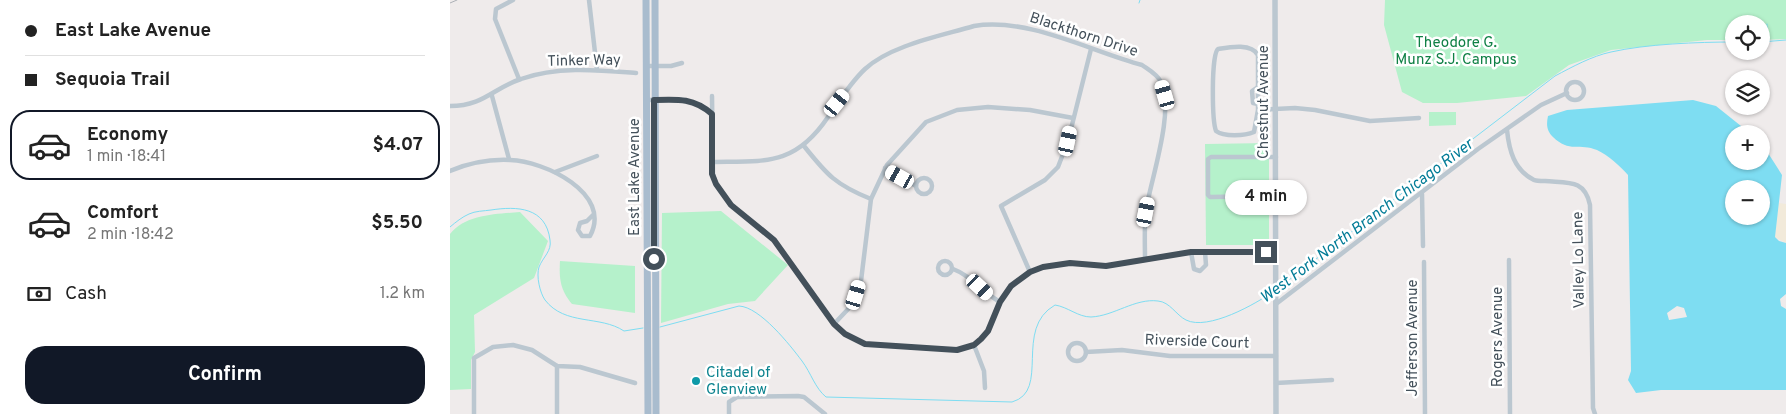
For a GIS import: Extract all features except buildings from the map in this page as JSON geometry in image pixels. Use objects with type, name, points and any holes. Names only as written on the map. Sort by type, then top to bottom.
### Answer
[{"type":"main road","name":"East Lake Avenue","points":[[646,0],[651,66]]},
{"type":"main road","name":"East Lake Avenue","points":[[655,0],[651,100],[652,333],[656,414]]},
{"type":"main road","name":"East Lake Avenue","points":[[648,414],[652,333]]},
{"type":"street","points":[[513,0],[496,9],[495,19],[519,79]]},
{"type":"street","points":[[589,0],[597,70]]},
{"type":"street","name":"Chestnut Avenue","points":[[1275,0],[1276,414]]},
{"type":"street","name":"Blackthorn Drive","points":[[712,162],[767,161],[779,158],[804,146],[819,130],[864,69],[879,58],[899,50],[988,24],[1015,26],[1142,65],[1153,72],[1161,82],[1165,95],[1164,128],[1146,212],[1145,260]]},
{"type":"street","points":[[1221,48],[1248,48],[1256,51],[1258,55],[1258,107],[1255,128],[1249,134],[1220,134],[1215,127],[1215,51],[1221,48]]},
{"type":"street","points":[[1030,272],[1000,206],[1045,180],[1058,167],[1068,141],[1091,49]]},
{"type":"street","points":[[651,66],[682,63]]},
{"type":"street","name":"Tinker Way","points":[[450,106],[474,104],[492,96],[519,79],[547,72],[597,70],[636,73]]},
{"type":"street","points":[[1573,83],[1579,83],[1584,90],[1583,96],[1576,100],[1571,99],[1567,93],[1568,86],[1573,83]]},
{"type":"street","points":[[1276,304],[1422,194],[1478,149],[1541,105],[1567,93]]},
{"type":"street","points":[[492,96],[509,160]]},
{"type":"street","points":[[712,96],[712,174],[722,194],[774,240],[834,324],[854,339],[879,346],[948,351],[974,345],[988,331],[1000,302],[1011,286],[1030,272],[1055,264],[1106,266],[1191,252],[1266,252]]},
{"type":"street","points":[[651,100],[689,100],[701,104],[712,114]]},
{"type":"street","points":[[834,324],[851,306],[861,281],[870,198],[885,168],[926,122],[957,110],[988,107],[1030,110],[1073,118]]},
{"type":"street","points":[[1258,107],[1314,110],[1370,121],[1419,118]]},
{"type":"street","name":"Valley Lo Lane","points":[[1507,130],[1509,147],[1514,162],[1534,180],[1581,186],[1588,192],[1590,205],[1593,408],[1595,414]]},
{"type":"street","points":[[804,146],[822,169],[840,185],[870,198]]},
{"type":"street","points":[[555,172],[597,156]]},
{"type":"street","points":[[1276,157],[1211,156],[1208,159],[1208,194],[1210,197],[1276,196]]},
{"type":"street","points":[[450,171],[470,163],[509,160],[528,162],[568,179],[586,197],[594,215],[595,228],[590,236],[582,236],[578,230],[580,223],[587,221],[594,215]]},
{"type":"street","points":[[885,168],[916,186]]},
{"type":"street","points":[[1422,194],[1423,246]]},
{"type":"street","points":[[1191,252],[1194,269],[1200,271],[1206,265],[1205,252]]},
{"type":"street","name":"Rogers Avenue","points":[[1509,260],[1510,414]]},
{"type":"street","name":"Jefferson Avenue","points":[[1424,262],[1425,414]]},
{"type":"street","points":[[953,269],[972,279],[989,296],[1000,302]]},
{"type":"street","name":"Riverside Court","points":[[1077,343],[1084,347],[1086,352],[1084,358],[1079,361],[1073,360],[1068,353],[1069,348],[1077,343]]},
{"type":"street","points":[[474,414],[474,358],[493,348],[513,345],[532,350],[557,366],[580,367],[635,383]]},
{"type":"street","points":[[974,345],[984,371],[984,388]]},
{"type":"street","name":"Riverside Court","points":[[1086,352],[1122,350],[1170,356],[1276,356]]},
{"type":"street","points":[[557,366],[558,414]]},
{"type":"street","points":[[1276,383],[1332,380]]},
{"type":"street","points":[[729,414],[729,402],[732,398],[789,396],[804,397],[825,414]]},
{"type":"green space","name":"Theodore G. Munz S.J. Campus","points":[[1385,0],[1786,0],[1786,39],[1770,40],[1770,15],[1725,15],[1725,40],[1707,40],[1611,50],[1569,65],[1526,96],[1457,103],[1423,103],[1402,92],[1384,25]]},
{"type":"green space","points":[[1429,112],[1456,112],[1456,125],[1429,126]]},
{"type":"green space","points":[[1269,143],[1269,245],[1206,245],[1205,144]]},
{"type":"green space","points":[[721,211],[788,265],[755,301],[728,304],[661,323],[662,213]]},
{"type":"green space","points":[[520,212],[548,241],[534,278],[474,315],[475,352],[471,360],[471,389],[450,390],[450,234],[464,222],[482,216]]},
{"type":"green space","points":[[560,261],[635,266],[635,313],[572,304],[561,284]]},
{"type":"sand","points":[[1779,203],[1786,204],[1786,243],[1775,237]]},
{"type":"water","points":[[1693,100],[1716,106],[1740,125],[1725,125],[1725,170],[1770,170],[1770,156],[1782,175],[1775,237],[1779,241],[1786,243],[1786,294],[1780,299],[1781,306],[1786,309],[1786,390],[1661,390],[1636,393],[1628,380],[1631,371],[1628,175],[1614,161],[1597,150],[1564,145],[1559,142],[1549,132],[1548,116],[1567,110]],"holes":[[[1677,306],[1684,308],[1687,317],[1669,320],[1667,313]]]},
{"type":"waterway","name":"West Fork North Branch Chicago River","points":[[1770,41],[1786,40]]},
{"type":"waterway","name":"West Fork North Branch Chicago River","points":[[1277,289],[1555,76],[1597,56],[1625,49],[1672,44],[1725,42]]},
{"type":"waterway","name":"West Fork North Branch Chicago River","points":[[450,227],[466,215],[480,211],[511,208],[529,211],[543,221],[550,240],[548,251],[538,271],[539,284],[545,300],[562,314],[572,317],[604,323],[624,331],[643,328]]},
{"type":"waterway","name":"West Fork North Branch Chicago River","points":[[660,327],[739,306],[756,313],[774,328],[802,361],[826,397],[1012,402],[1023,396],[1029,386],[1036,329],[1043,316],[1055,305],[1086,317],[1091,317],[1108,314],[1141,302],[1158,301],[1169,306],[1186,320],[1206,322],[1244,309],[1274,291]]},
{"type":"railway","points":[[450,3],[457,0]]},
{"type":"place","name":"Citadel of Glenview","points":[[696,381]]},
{"type":"route","points":[[654,259],[654,100],[662,99],[689,100],[701,104],[712,114],[712,174],[722,194],[731,205],[774,240],[834,324],[845,334],[865,344],[948,351],[974,345],[988,331],[1000,302],[1011,286],[1030,272],[1055,264],[1070,263],[1106,266],[1191,252],[1266,252]]}]
